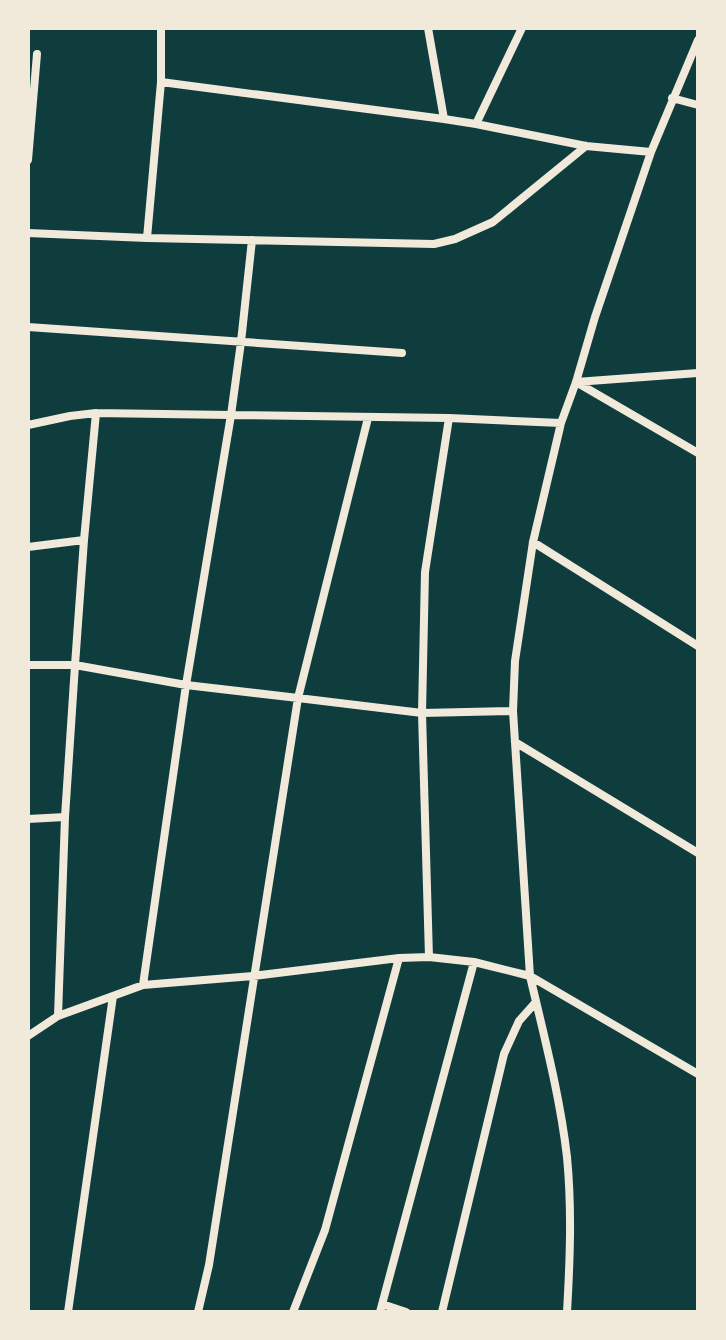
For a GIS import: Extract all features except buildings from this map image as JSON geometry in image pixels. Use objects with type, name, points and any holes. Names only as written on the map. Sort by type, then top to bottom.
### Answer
[{"type":"street","points":[[147,238],[161,82],[161,28]]},
{"type":"street","points":[[428,28],[444,119]]},
{"type":"street","points":[[476,124],[522,28]]},
{"type":"street","points":[[567,1312],[570,1231],[567,1158],[559,1105],[530,976],[513,711],[515,661],[533,542],[561,423],[651,152],[698,40]]},
{"type":"street","points":[[28,160],[37,54]]},
{"type":"street","points":[[161,82],[444,119],[586,146],[651,152]]},
{"type":"street","points":[[672,98],[698,105]]},
{"type":"street","points":[[28,233],[434,244],[455,239],[493,222],[586,146]]},
{"type":"street","points":[[143,985],[186,685],[231,415],[252,240]]},
{"type":"street","points":[[28,327],[402,353]]},
{"type":"street","points":[[576,382],[698,373]]},
{"type":"street","points":[[576,382],[698,453]]},
{"type":"street","points":[[28,425],[96,413],[449,418],[561,423]]},
{"type":"street","points":[[58,1016],[65,817],[96,413]]},
{"type":"street","points":[[198,1312],[209,1265],[298,698],[368,418]]},
{"type":"street","points":[[429,957],[422,713],[425,572],[449,418]]},
{"type":"street","points":[[28,547],[84,540]]},
{"type":"street","points":[[533,542],[698,646]]},
{"type":"street","points":[[28,665],[75,665],[186,685],[422,713],[513,711]]},
{"type":"street","points":[[515,742],[698,853]]},
{"type":"street","points":[[28,819],[65,817]]},
{"type":"street","points":[[28,1036],[58,1016],[143,985],[429,957],[474,962],[530,976],[698,1074]]},
{"type":"street","points":[[293,1312],[325,1230],[399,958]]},
{"type":"street","points":[[406,1312],[381,1308],[474,962]]},
{"type":"street","points":[[68,1312],[113,996]]},
{"type":"street","points":[[442,1312],[504,1054],[519,1021],[536,1002]]}]
